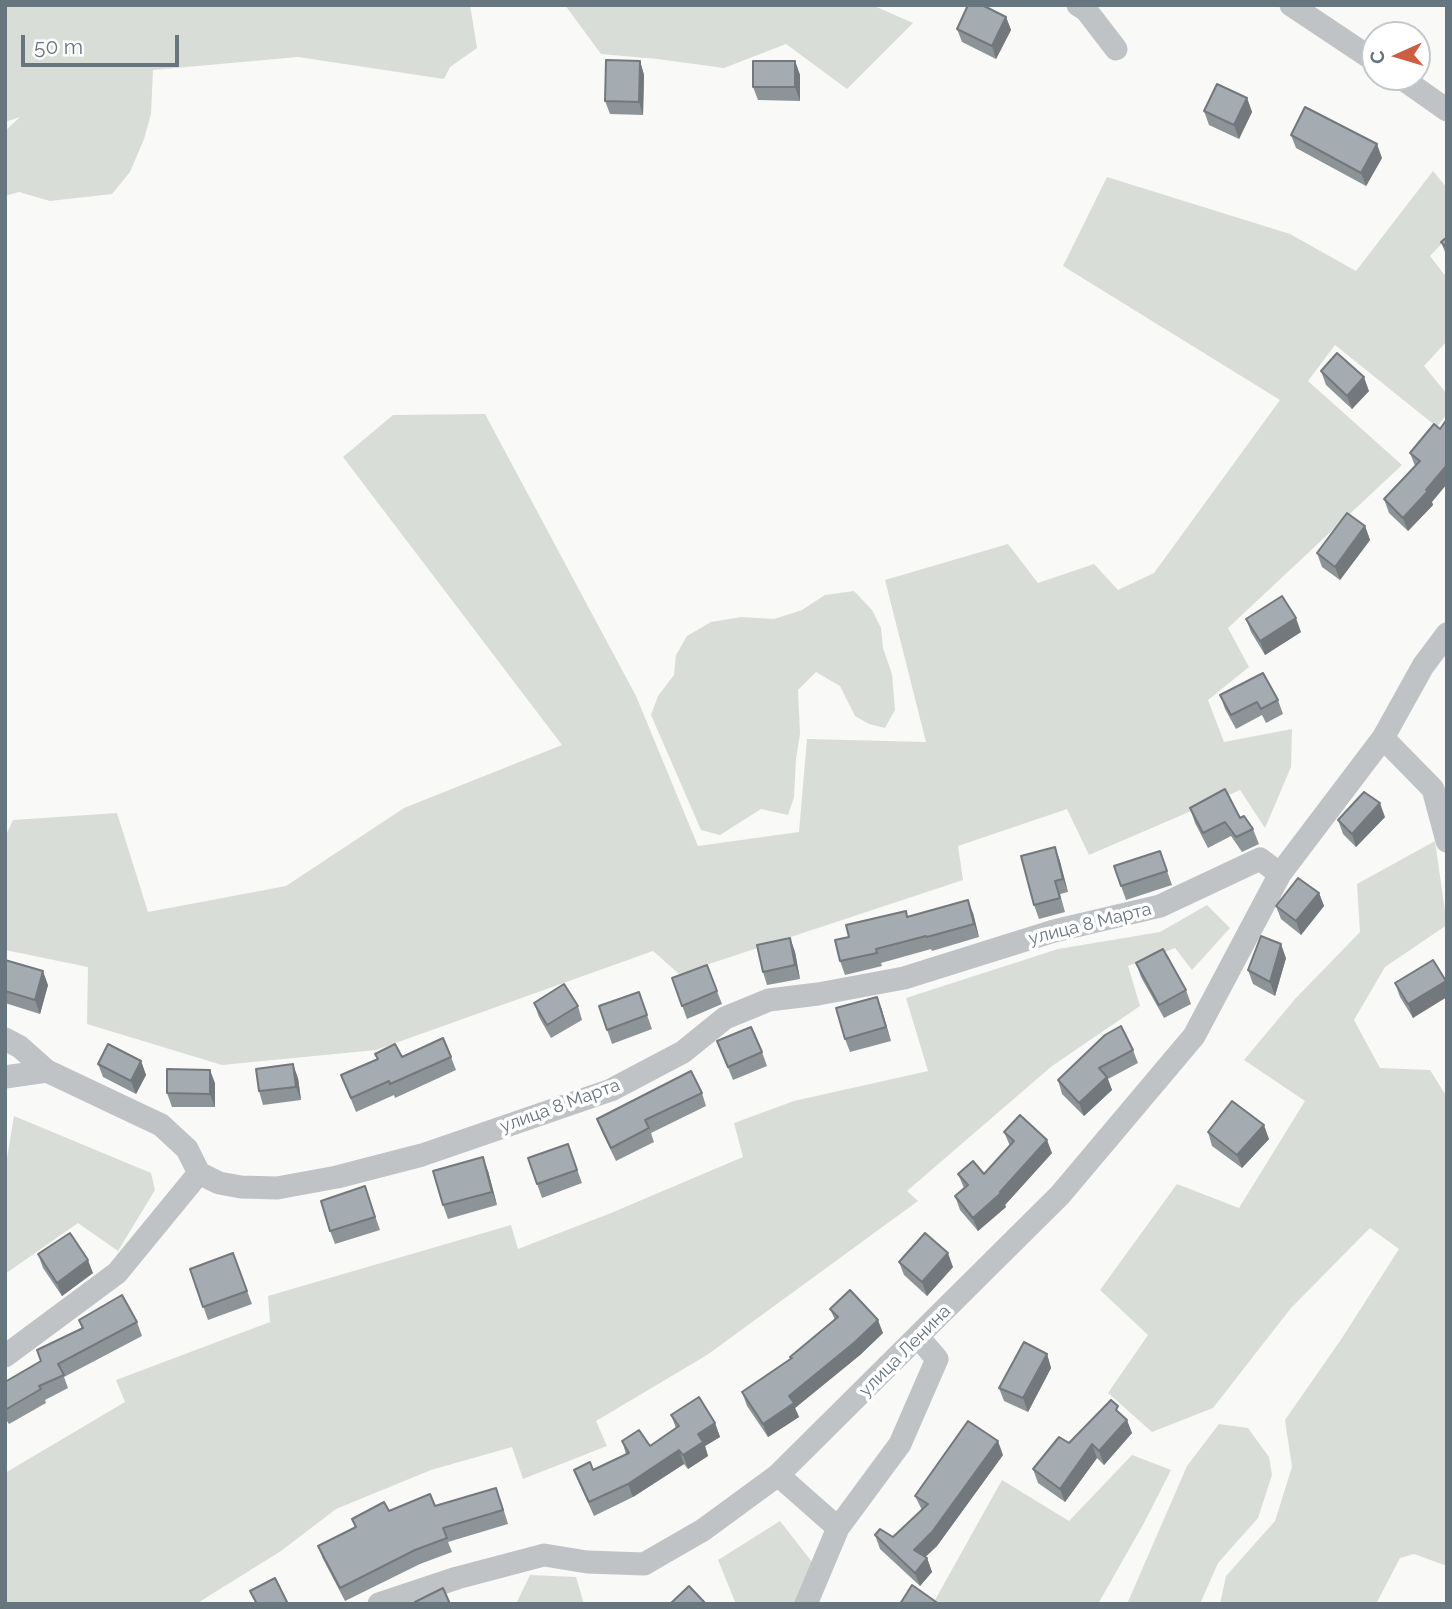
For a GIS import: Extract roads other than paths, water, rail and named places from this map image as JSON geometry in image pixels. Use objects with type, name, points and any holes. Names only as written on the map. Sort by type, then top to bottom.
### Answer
[{"type":"street","points":[[1078,5],[1086,10],[1116,48]]},
{"type":"street","points":[[1291,5],[1361,52]]},
{"type":"street","points":[[1420,91],[1447,110]]},
{"type":"street","name":"улица Ленина","points":[[379,1604],[457,1578],[544,1555],[587,1562],[644,1564],[704,1530],[778,1475],[919,1338],[1060,1195],[1194,1036],[1280,874],[1382,738],[1423,666],[1447,634]]},
{"type":"street","points":[[1382,738],[1433,789],[1447,841]]},
{"type":"street","name":"улица 8 Марта","points":[[199,1173],[219,1183],[277,1188],[337,1177],[422,1155],[611,1090],[683,1052],[724,1018],[769,1000],[818,995],[904,978],[1054,931],[1160,906],[1260,859],[1280,874]]},
{"type":"street","points":[[5,1039],[20,1047],[47,1071],[161,1125],[187,1149],[199,1173],[117,1273],[5,1356]]},
{"type":"street","points":[[5,1077],[47,1071]]},
{"type":"street","points":[[806,1604],[838,1528],[900,1444],[937,1359],[919,1338]]},
{"type":"street","points":[[778,1475],[838,1528]]}]
